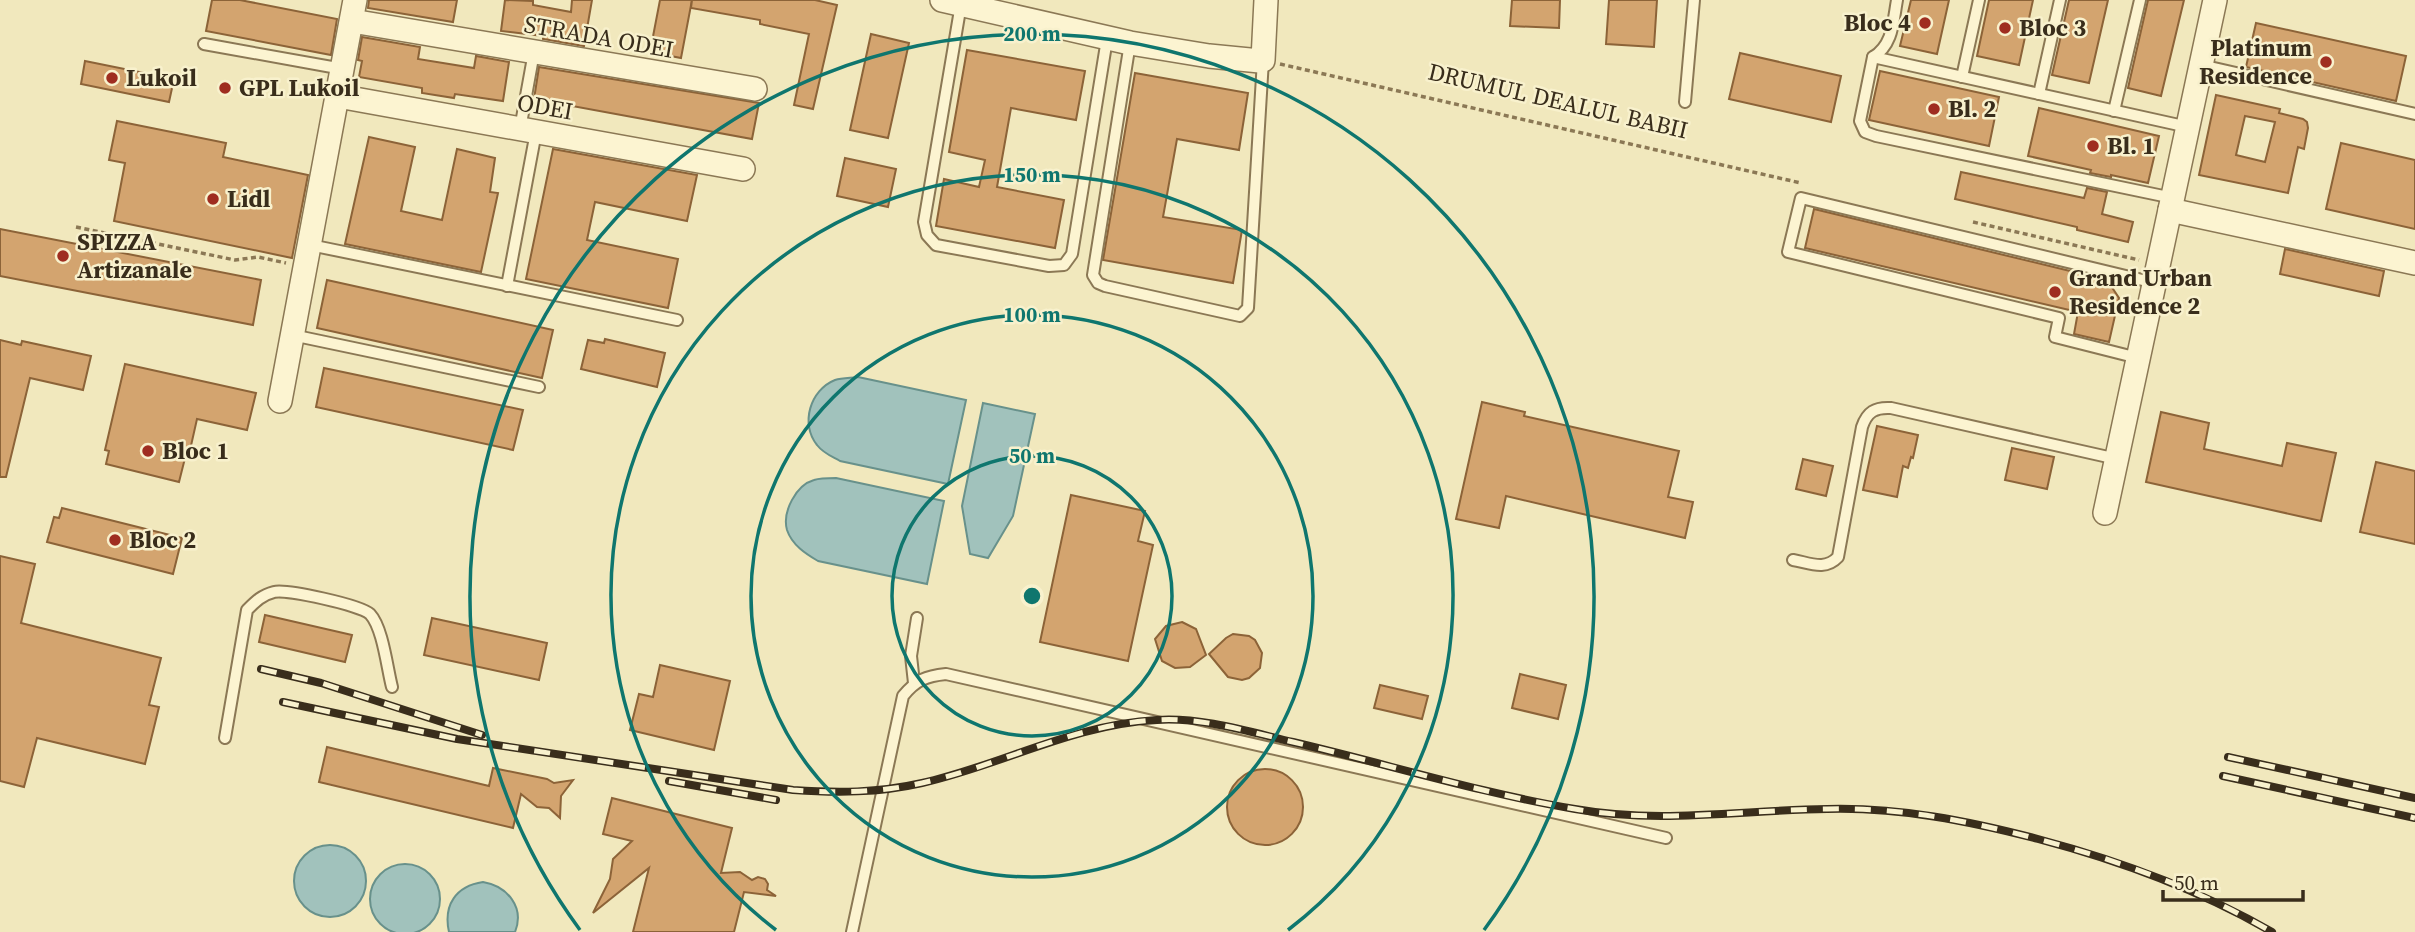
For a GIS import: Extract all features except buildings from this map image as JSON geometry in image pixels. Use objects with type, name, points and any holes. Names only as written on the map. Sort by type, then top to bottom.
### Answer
[{"type":"street","points":[[948,1],[1023,9],[1107,39],[1209,56],[1263,61],[1266,0]]},
{"type":"street","points":[[2105,513],[2216,0]]},
{"type":"street","name":"STRADA ODEI","points":[[280,401],[354,11],[534,52],[755,89]]},
{"type":"street","name":"ODEI","points":[[338,96],[743,169]]},
{"type":"street","points":[[2172,204],[2415,263]]},
{"type":"lane","points":[[1685,102],[1694,0]]},
{"type":"lane","points":[[1897,0],[1888,43],[1883,51],[1873,57],[1860,121],[1864,132],[2172,204]]},
{"type":"lane","points":[[1962,77],[1979,0]]},
{"type":"lane","points":[[2039,94],[2060,0]]},
{"type":"lane","points":[[2114,111],[2140,0]]},
{"type":"lane","points":[[948,1],[923,222],[926,235],[936,245],[1049,267],[1064,265],[1072,254],[1107,39]]},
{"type":"lane","points":[[1130,43],[1093,275],[1105,286],[1240,316],[1248,308],[1263,61]]},
{"type":"lane","points":[[204,44],[343,69]]},
{"type":"lane","points":[[507,286],[528,131],[534,52]]},
{"type":"lane","points":[[1873,57],[2188,127]]},
{"type":"lane","points":[[2201,65],[2415,114]]},
{"type":"lane","points":[[2139,358],[2055,337],[2059,318],[1788,252],[1801,198],[2157,274]]},
{"type":"lane","points":[[308,256],[507,286],[677,320]]},
{"type":"lane","points":[[292,335],[539,387]]},
{"type":"lane","points":[[1793,560],[1823,566],[1832,564],[1838,556],[1865,417],[1872,410],[1881,407],[2117,459]]},
{"type":"lane","points":[[225,738],[247,610],[258,598],[277,591],[342,602],[368,612],[377,625],[392,687]]},
{"type":"lane","points":[[914,683],[911,656],[917,618]]},
{"type":"lane","points":[[852,932],[903,696],[914,683],[927,676],[946,674],[1666,838]]},
{"type":"path","name":"DRUMUL DEALUL BABII","points":[[1263,61],[1806,184]]},
{"type":"path","points":[[1969,221],[2157,274]]},
{"type":"path","points":[[76,227],[234,260],[308,256]]},
{"type":"water","points":[[858,377],[966,400],[948,484],[840,461],[817,445],[809,427],[810,408],[814,399],[819,391],[835,380]]},
{"type":"water","points":[[983,403],[1035,414],[1013,516],[988,558],[970,554],[962,506]]},
{"type":"water","points":[[836,478],[944,501],[927,584],[818,561],[796,545],[789,535],[786,523],[796,493],[814,480]]},
{"type":"water","points":[[330,845],[350,851],[360,861],[366,881],[360,901],[350,911],[330,917],[310,911],[300,901],[294,881],[300,861],[310,851]]},
{"type":"water","points":[[412,864],[425,870],[434,879],[438,885],[438,913],[430,924],[419,932],[398,934],[380,924],[372,913],[370,892],[380,874],[391,866]]},
{"type":"water","points":[[483,882],[500,888],[512,899],[518,914],[515,932],[449,932],[448,913],[454,898],[465,888]]},
{"type":"railway","points":[[261,669],[321,683],[482,735]]},
{"type":"railway","points":[[283,702],[457,739],[793,790],[826,792],[873,790],[922,783],[1067,737],[1126,723],[1191,721],[1243,730],[1504,795],[1575,809],[1670,816],[1796,810],[1881,810],[1986,826],[2129,867],[2216,902],[2272,932]]},
{"type":"railway","points":[[2228,757],[2415,798]]},
{"type":"railway","points":[[2223,776],[2415,818]]},
{"type":"railway","points":[[669,781],[776,800]]},
{"type":"place","name":"Bloc 4","points":[[1925,23]]},
{"type":"place","name":"Bloc 3","points":[[2005,28]]},
{"type":"place","name":"Platinum Residence","points":[[2326,62]]},
{"type":"place","name":"Lukoil","points":[[112,78]]},
{"type":"place","name":"GPL Lukoil","points":[[225,88]]},
{"type":"place","name":"Bl. 2","points":[[1934,109]]},
{"type":"place","name":"Bl. 1","points":[[2093,146]]},
{"type":"place","name":"Lidl","points":[[213,199]]},
{"type":"place","name":"SPIZZA Artizanale","points":[[63,256]]},
{"type":"place","name":"Grand Urban Residence 2","points":[[2055,292]]},
{"type":"place","name":"Bloc 1","points":[[148,451]]},
{"type":"place","name":"Bloc 2","points":[[115,540]]}]
